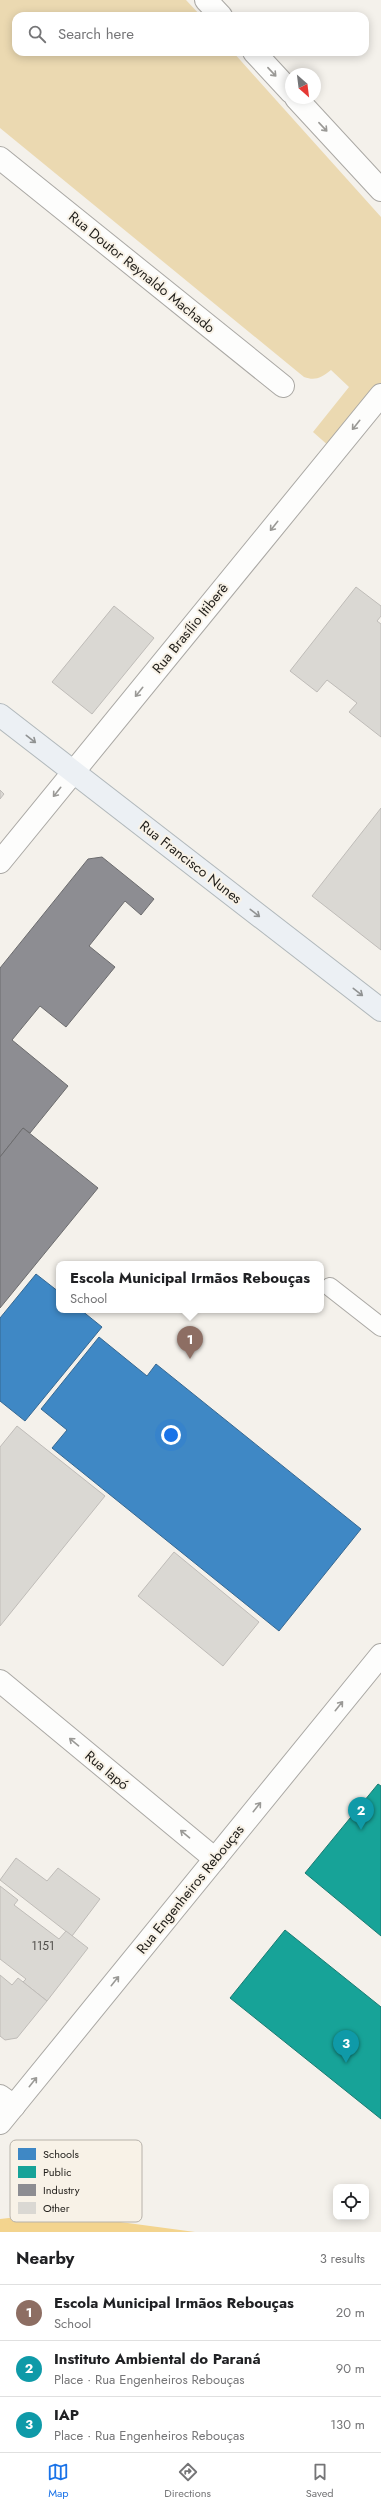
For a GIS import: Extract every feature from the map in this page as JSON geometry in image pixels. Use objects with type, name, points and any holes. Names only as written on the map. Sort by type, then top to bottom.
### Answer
[{"type":"main road","points":[[206,0],[217,12]]},
{"type":"main road","points":[[258,56],[285,86]]},
{"type":"main road","points":[[302,104],[381,190]]},
{"type":"main road","name":"Rua Doutor Reynaldo Machado","points":[[0,158],[283,386]]},
{"type":"main road","name":"Rua Brasílio Itiberê","points":[[0,862],[381,395]]},
{"type":"main road","name":"Rua Francisco Nunes","points":[[0,715],[381,1010]]},
{"type":"main road","name":"Rua Engenheiros Rebouças","points":[[0,2123],[7,2101],[215,1859],[381,1655]]},
{"type":"main road","name":"Rua Iapó","points":[[0,1681],[215,1859]]},
{"type":"lane","points":[[330,1287],[381,1327]]},
{"type":"shaded area","points":[[0,0],[186,0],[197,12],[12,12],[12,56],[237,56],[381,217],[381,386],[330,447],[313,432],[349,387],[331,370],[318,378],[311,379],[304,377],[0,128]]},
{"type":"shaded area","points":[[10,2218],[10,2222],[120,2222],[195,2232],[0,2232],[0,2219]]},
{"type":"building: Schools","points":[[36,1274],[56,1290],[56,1313],[85,1313],[102,1327],[25,1421],[0,1401],[0,1318]]},
{"type":"building: Schools","points":[[99,1337],[147,1376],[156,1364],[361,1529],[279,1631],[52,1448],[67,1430],[41,1409]]},
{"type":"building: Public","points":[[378,1784],[381,1786],[381,1936],[305,1873]]},
{"type":"building: Public","points":[[285,1930],[381,2007],[381,2119],[230,1998]]},
{"type":"building: Industry","points":[[102,857],[154,899],[141,915],[125,901],[89,946],[115,967],[66,1027],[40,1006],[12,1040],[68,1086],[30,1133],[23,1128],[0,1157],[0,968],[88,859]]},
{"type":"building: Industry","points":[[23,1128],[98,1188],[0,1308],[0,1157]]},
{"type":"building: Other","points":[[356,587],[381,606],[381,616],[377,621],[381,624],[381,737],[349,712],[357,703],[327,680],[317,692],[290,671]]},
{"type":"building: Other","points":[[114,606],[154,638],[92,714],[52,682]]},
{"type":"building: Other","points":[[0,790],[4,794],[0,799]]},
{"type":"building: Other","points":[[381,808],[381,950],[312,896]]},
{"type":"building: Other","points":[[17,1426],[105,1496],[0,1626],[0,1447]]},
{"type":"building: Other","points":[[174,1552],[259,1622],[223,1666],[138,1596]]},
{"type":"building: Other","points":[[16,1858],[47,1881],[58,1868],[100,1899],[72,1936],[0,1880]]},
{"type":"building: Other","points":[[0,1886],[18,1900],[14,1905],[59,1939],[66,1931],[88,1948],[47,2001],[23,1982],[26,1979],[0,1959]]},
{"type":"building: Other","points":[[0,1975],[12,1985],[18,1978],[47,2001],[17,2038],[5,2040],[0,2036]]},
{"type":"place","name":"Escola Municipal Irmãos Rebouças","points":[[190,1359]]},
{"type":"place","name":"Instituto Ambiental do Paraná","points":[[361,1830]]},
{"type":"place","name":"IAP","points":[[346,2063]]}]
